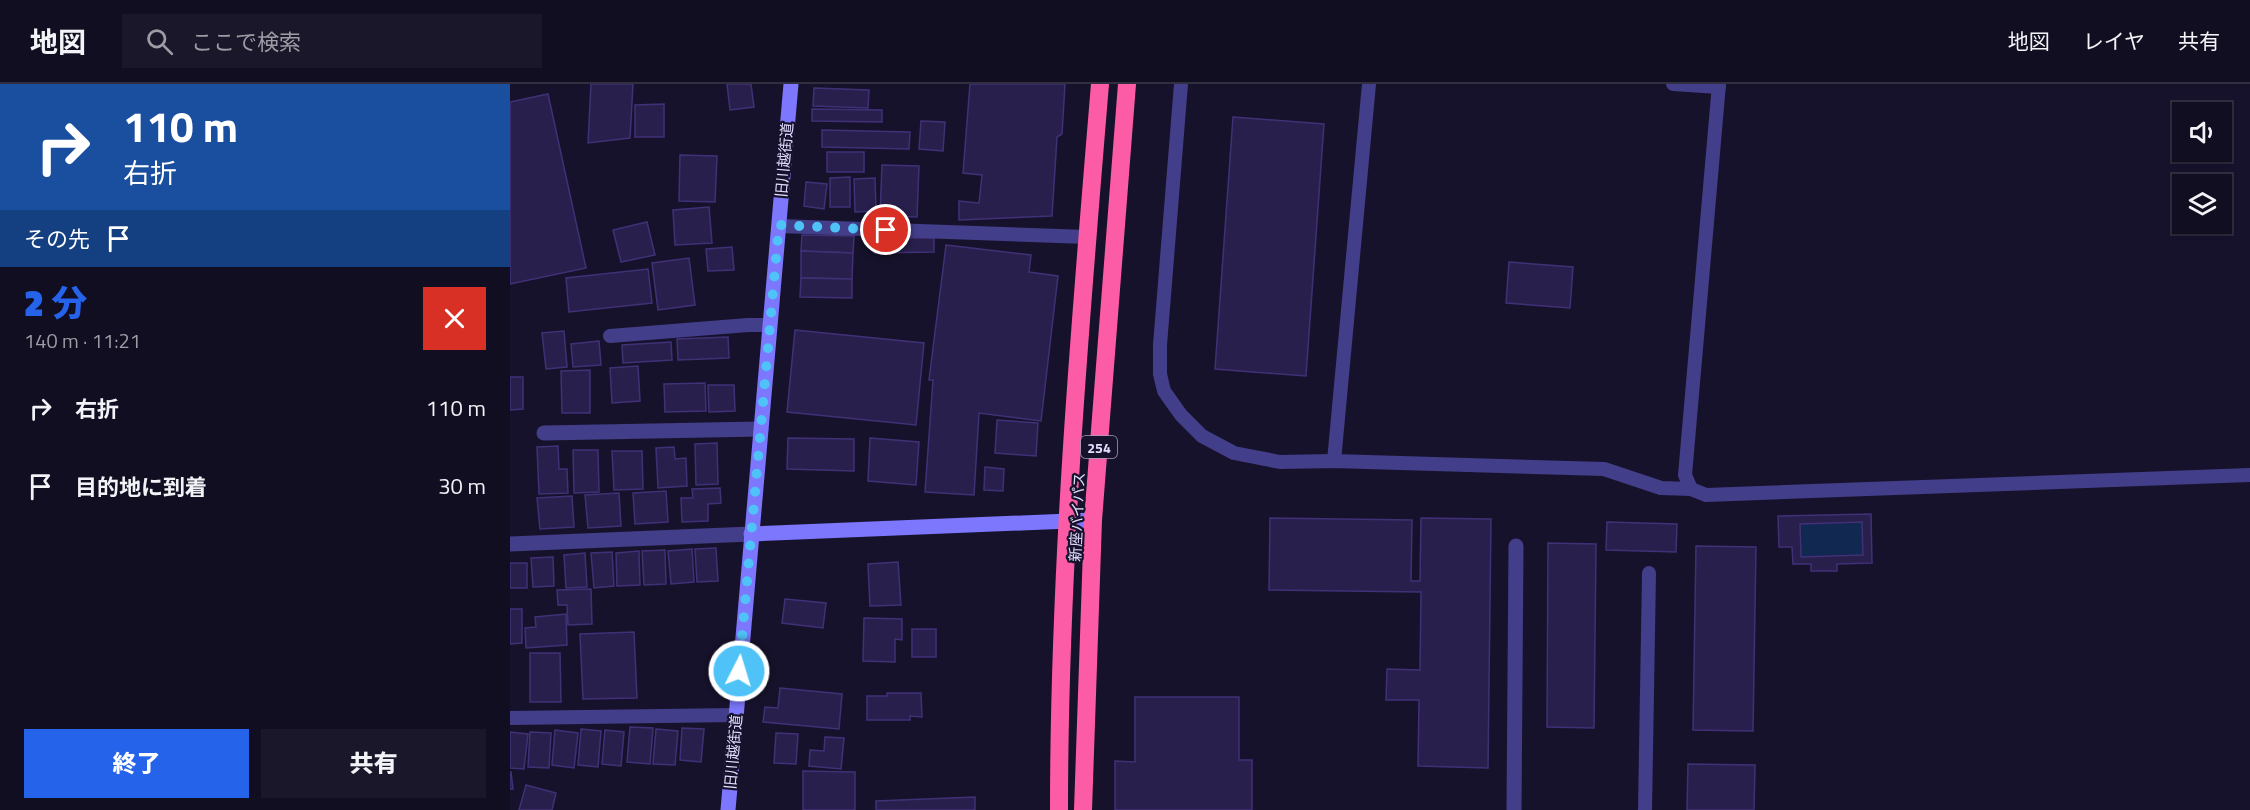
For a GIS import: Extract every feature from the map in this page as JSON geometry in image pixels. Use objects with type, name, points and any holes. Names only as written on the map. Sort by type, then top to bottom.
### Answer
[{"type":"highway","name":"新座バイパス","points":[[1059,810],[1059,736],[1068,521],[1100,84]]},
{"type":"highway","name":"新座バイパス","points":[[1083,810],[1094,520],[1127,84]]},
{"type":"main road","name":"旧川越街道","points":[[728,810],[791,84]]},
{"type":"main road","points":[[751,534],[1094,520]]},
{"type":"street","points":[[544,433],[761,429]]},
{"type":"street","points":[[510,544],[751,534]]},
{"type":"street","points":[[1514,810],[1516,546]]},
{"type":"lane","points":[[1181,84],[1160,345],[1160,374],[1164,391],[1180,415],[1202,436],[1234,453],[1280,462],[1334,461],[1604,469],[1661,488],[1691,489],[1706,495],[2250,475]]},
{"type":"lane","points":[[1334,461],[1369,84]]},
{"type":"lane","points":[[1673,84],[1719,86],[1685,475],[1691,489]]},
{"type":"lane","points":[[779,225],[1087,237]]},
{"type":"lane","points":[[610,336],[770,325]]},
{"type":"lane","points":[[1644,810],[1649,573]]},
{"type":"lane","points":[[510,718],[736,715]]},
{"type":"water","points":[[1862,522],[1863,555],[1801,557],[1800,524]]},
{"type":"building","points":[[591,84],[633,84],[630,138],[588,143]]},
{"type":"building","points":[[727,84],[751,84],[754,107],[730,110]]},
{"type":"building","points":[[970,84],[1065,84],[1062,134],[1057,137],[1052,216],[959,220],[959,201],[979,203],[982,175],[963,173]]},
{"type":"building","points":[[814,88],[869,90],[868,108],[813,106]]},
{"type":"building","points":[[548,94],[586,268],[510,284],[510,102]]},
{"type":"building","points":[[664,104],[664,137],[635,137],[635,105]]},
{"type":"building","points":[[812,109],[882,110],[882,122],[812,121]]},
{"type":"building","points":[[1233,117],[1324,124],[1306,376],[1215,369]]},
{"type":"building","points":[[921,121],[945,122],[943,151],[919,149]]},
{"type":"building","points":[[822,130],[910,132],[909,149],[822,147]]},
{"type":"building","points":[[827,152],[864,152],[864,172],[827,172]]},
{"type":"building","points":[[680,155],[717,156],[715,202],[679,201]]},
{"type":"building","points":[[882,165],[919,166],[917,217],[880,216]]},
{"type":"building","points":[[850,177],[850,207],[830,207],[830,178]]},
{"type":"building","points":[[875,178],[876,211],[855,212],[854,179]]},
{"type":"building","points":[[806,182],[827,184],[824,209],[804,206]]},
{"type":"building","points":[[709,207],[712,243],[675,245],[673,210]]},
{"type":"building","points":[[647,222],[655,255],[621,262],[613,230]]},
{"type":"building","points":[[802,235],[854,236],[853,253],[801,251]]},
{"type":"building","points":[[874,238],[934,238],[934,252],[874,253]]},
{"type":"building","points":[[946,245],[1031,255],[1029,272],[1058,276],[1041,421],[979,413],[974,495],[925,492],[933,380],[929,380]]},
{"type":"building","points":[[732,247],[734,270],[708,271],[706,249]]},
{"type":"building","points":[[801,251],[853,253],[852,279],[801,278]]},
{"type":"building","points":[[689,258],[695,305],[658,310],[652,263]]},
{"type":"building","points":[[1509,262],[1573,267],[1570,308],[1506,303]]},
{"type":"building","points":[[648,269],[652,303],[569,312],[566,278]]},
{"type":"building","points":[[801,278],[852,279],[852,298],[800,297]]},
{"type":"building","points":[[795,330],[924,343],[916,425],[787,412]]},
{"type":"building","points":[[564,331],[567,367],[546,369],[542,333]]},
{"type":"building","points":[[728,337],[729,358],[678,360],[677,339]]},
{"type":"building","points":[[599,341],[601,365],[573,367],[571,344]]},
{"type":"building","points":[[671,342],[672,360],[623,363],[622,345]]},
{"type":"building","points":[[638,366],[640,401],[612,403],[610,368]]},
{"type":"building","points":[[590,370],[590,413],[562,413],[561,371]]},
{"type":"building","points":[[510,377],[523,377],[523,409],[510,410]]},
{"type":"building","points":[[705,383],[706,411],[665,412],[664,384]]},
{"type":"building","points":[[708,385],[734,385],[735,411],[709,412]]},
{"type":"building","points":[[997,420],[1038,423],[1036,456],[995,453]]},
{"type":"building","points":[[788,438],[854,439],[854,471],[787,469]]},
{"type":"building","points":[[870,438],[919,442],[916,485],[868,481]]},
{"type":"building","points":[[717,443],[718,484],[696,485],[695,444]]},
{"type":"building","points":[[558,446],[559,469],[567,469],[568,493],[539,494],[537,447]]},
{"type":"building","points":[[674,447],[675,459],[686,458],[687,486],[658,488],[656,448]]},
{"type":"building","points":[[573,450],[598,450],[599,492],[574,493]]},
{"type":"building","points":[[612,451],[642,451],[643,489],[614,490]]},
{"type":"building","points":[[985,467],[1004,469],[1003,491],[984,490]]},
{"type":"building","points":[[720,488],[721,503],[708,504],[708,521],[682,522],[681,498],[693,498],[692,489]]},
{"type":"building","points":[[666,491],[668,522],[635,524],[633,493]]},
{"type":"building","points":[[619,493],[621,526],[588,528],[585,495]]},
{"type":"building","points":[[572,496],[574,527],[540,529],[537,498]]},
{"type":"building","points":[[1871,514],[1872,563],[1837,564],[1837,571],[1811,571],[1811,564],[1793,564],[1792,547],[1779,547],[1778,516]],"holes":[[[1862,522],[1863,555],[1801,557],[1800,524]]]},
{"type":"building","points":[[1270,518],[1412,520],[1411,581],[1420,581],[1421,518],[1491,519],[1488,768],[1418,766],[1419,700],[1386,700],[1387,669],[1420,670],[1421,592],[1269,590]]},
{"type":"building","points":[[1607,522],[1677,524],[1676,552],[1606,550]]},
{"type":"building","points":[[1548,543],[1596,544],[1594,728],[1547,727]]},
{"type":"building","points":[[1696,546],[1756,547],[1753,731],[1693,730]]},
{"type":"building","points":[[716,548],[718,581],[697,582],[695,549]]},
{"type":"building","points":[[692,549],[694,582],[671,584],[668,551]]},
{"type":"building","points":[[665,550],[666,584],[644,585],[642,551]]},
{"type":"building","points":[[639,551],[640,585],[617,586],[616,553]]},
{"type":"building","points":[[612,552],[614,586],[594,588],[591,553]]},
{"type":"building","points":[[585,553],[587,587],[566,588],[564,555]]},
{"type":"building","points":[[553,557],[554,586],[533,587],[531,558]]},
{"type":"building","points":[[898,562],[901,605],[870,606],[868,564]]},
{"type":"building","points":[[510,563],[527,563],[527,588],[510,588]]},
{"type":"building","points":[[591,589],[592,624],[568,625],[567,605],[558,605],[557,590]]},
{"type":"building","points":[[785,599],[826,603],[823,628],[782,623]]},
{"type":"building","points":[[510,609],[522,609],[522,643],[510,644]]},
{"type":"building","points":[[566,614],[567,645],[526,648],[525,628],[536,627],[535,617]]},
{"type":"building","points":[[864,618],[902,619],[902,640],[895,639],[895,662],[863,661]]},
{"type":"building","points":[[912,629],[936,629],[936,657],[912,657]]},
{"type":"building","points":[[634,632],[637,698],[583,699],[580,634]]},
{"type":"building","points":[[530,653],[560,653],[561,702],[530,702]]},
{"type":"building","points":[[780,688],[842,694],[839,729],[763,722],[765,707],[778,708]]},
{"type":"building","points":[[887,693],[921,693],[922,717],[910,716],[910,720],[867,720],[867,696],[887,696]]},
{"type":"building","points":[[1135,697],[1239,697],[1239,760],[1252,760],[1252,810],[1115,810],[1115,761],[1135,762]]},
{"type":"building","points":[[630,727],[653,728],[650,764],[627,762]]},
{"type":"building","points":[[682,728],[704,729],[701,762],[680,760]]},
{"type":"building","points":[[581,729],[601,731],[598,767],[578,765]]},
{"type":"building","points":[[656,729],[678,731],[675,765],[653,764]]},
{"type":"building","points":[[555,730],[578,733],[574,768],[552,765]]},
{"type":"building","points":[[605,730],[624,732],[621,766],[602,764]]},
{"type":"building","points":[[510,732],[528,734],[524,769],[510,768]]},
{"type":"building","points":[[530,732],[551,733],[549,768],[528,767]]},
{"type":"building","points":[[776,733],[798,734],[796,764],[774,763]]},
{"type":"building","points":[[825,737],[844,738],[841,769],[809,766],[810,750],[824,751]]},
{"type":"building","points":[[1688,764],[1755,765],[1754,810],[1687,810]]},
{"type":"building","points":[[803,771],[855,772],[855,810],[803,810]]},
{"type":"building","points":[[511,772],[513,789],[510,789]]},
{"type":"building","points":[[526,785],[556,793],[552,810],[519,810]]},
{"type":"building","points":[[975,797],[975,810],[876,810],[876,801]]},
{"type":"route","points":[[739,671],[779,225],[886,230]]}]
